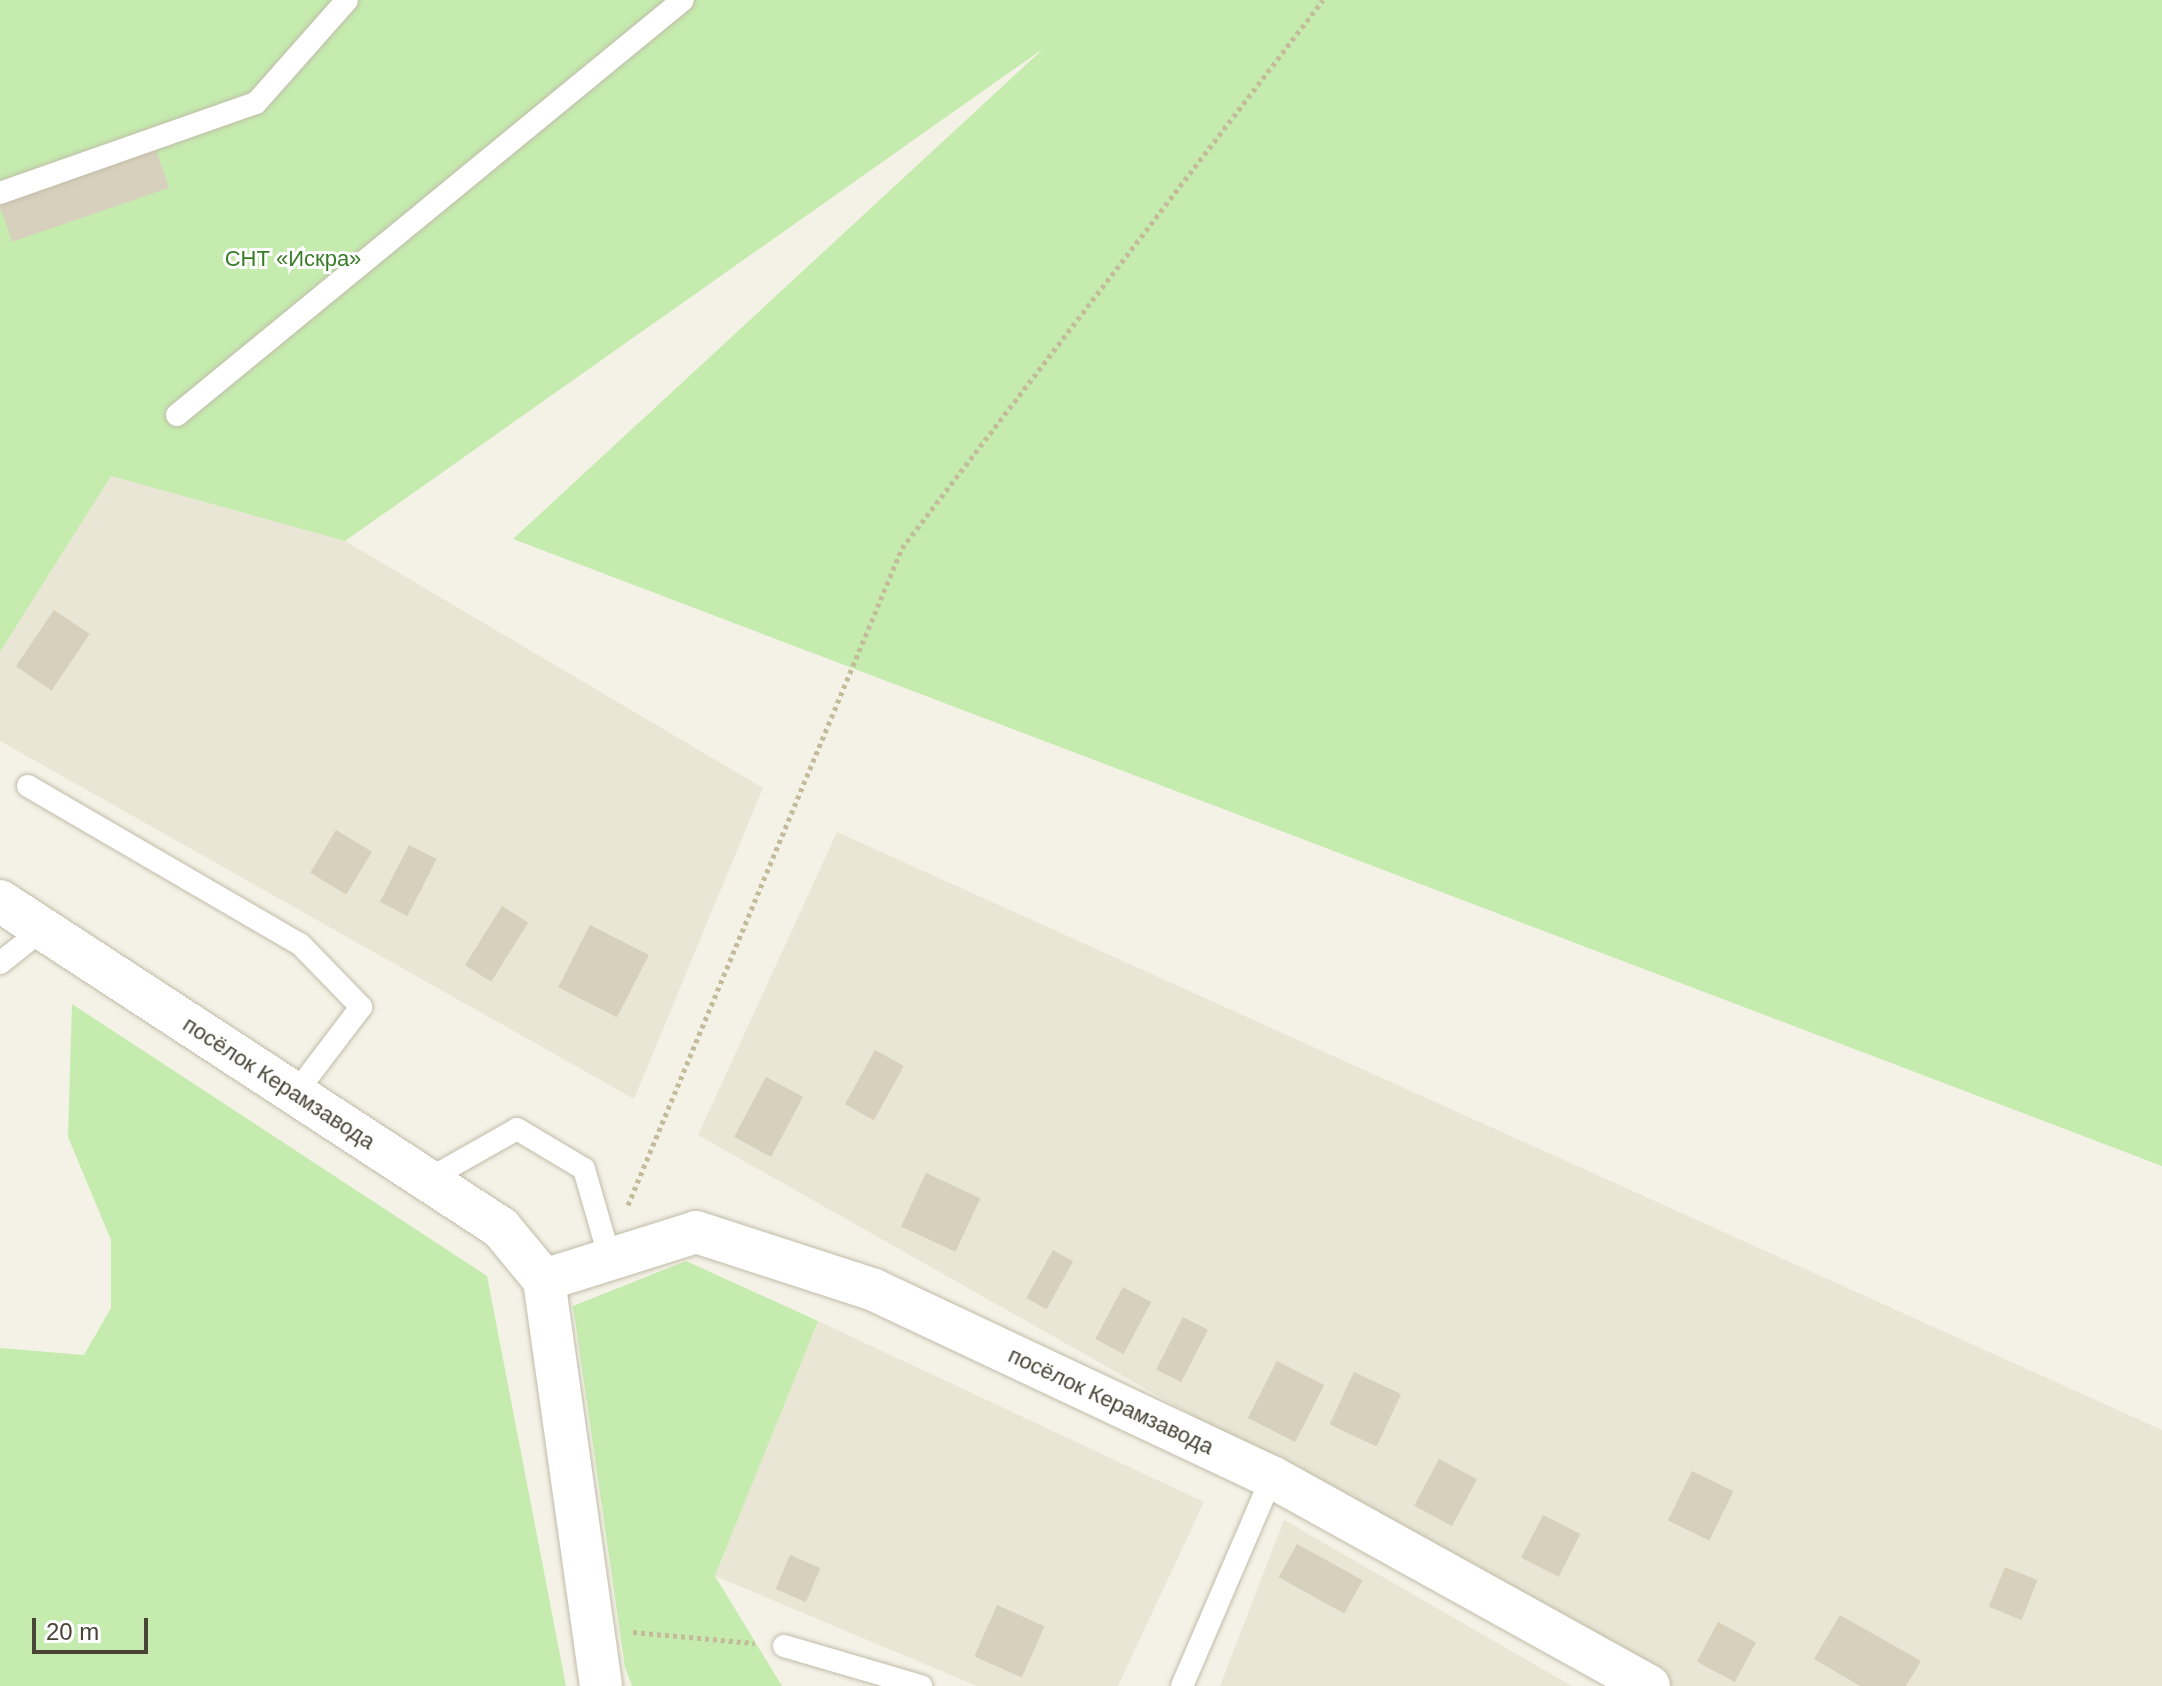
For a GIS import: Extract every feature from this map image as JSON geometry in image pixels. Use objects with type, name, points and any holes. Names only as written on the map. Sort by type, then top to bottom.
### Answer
[{"type":"street","name":"посёлок Керамзавода","points":[[0,901],[501,1228],[544,1280],[696,1232],[874,1290],[1272,1477],[1649,1686]]},
{"type":"street","points":[[544,1280],[601,1686]]},
{"type":"lane","points":[[0,193],[256,103],[347,0]]},
{"type":"lane","points":[[177,415],[683,0]]},
{"type":"lane","points":[[28,786],[300,944],[361,1007],[295,1094]]},
{"type":"lane","points":[[0,963],[42,930]]},
{"type":"lane","points":[[427,1180],[517,1129],[584,1169],[610,1259]]},
{"type":"lane","points":[[1182,1686],[1272,1477]]},
{"type":"lane","points":[[784,1646],[921,1686]]},
{"type":"path","points":[[610,1259],[650,1143],[902,548],[1323,0]]},
{"type":"path","points":[[592,1629],[784,1646]]},
{"type":"shaded area","points":[[111,476],[345,541],[763,788],[634,1099],[0,741],[0,652]]},
{"type":"shaded area","points":[[837,832],[2162,1430],[2162,1686],[1670,1686],[698,1135]]},
{"type":"shaded area","points":[[818,1321],[1204,1502],[1118,1686],[977,1686],[715,1576]]},
{"type":"shaded area","points":[[1284,1520],[1572,1686],[1220,1686]]},
{"type":"green space","name":"СНТ «Искра»","points":[[0,0],[2162,0],[2162,1166],[513,539],[1044,48],[345,541],[111,476],[0,652]]},
{"type":"green space","points":[[72,1004],[487,1276],[566,1686],[0,1686],[0,1348],[84,1355],[111,1308],[111,1240],[68,1137]]},
{"type":"green space","points":[[686,1261],[818,1321],[715,1576],[782,1686],[632,1686],[625,1667],[573,1306]]},
{"type":"building","points":[[156,150],[169,188],[12,242],[0,204]]},
{"type":"building","points":[[54,610],[90,634],[52,690],[16,666]]},
{"type":"building","points":[[336,830],[372,852],[346,894],[310,873]]},
{"type":"building","points":[[409,845],[437,859],[408,916],[380,902]]},
{"type":"building","points":[[502,906],[528,922],[491,982],[465,965]]},
{"type":"building","points":[[590,925],[649,955],[617,1017],[558,987]]},
{"type":"building","points":[[875,1050],[904,1066],[874,1120],[845,1104]]},
{"type":"building","points":[[766,1077],[803,1097],[771,1157],[734,1137]]},
{"type":"building","points":[[926,1173],[980,1198],[955,1252],[901,1226]]},
{"type":"building","points":[[1053,1250],[1073,1261],[1046,1309],[1026,1298]]},
{"type":"building","points":[[1123,1287],[1151,1302],[1124,1354],[1095,1339]]},
{"type":"building","points":[[1183,1317],[1208,1330],[1181,1382],[1156,1370]]},
{"type":"building","points":[[1277,1361],[1324,1385],[1295,1442],[1248,1418]]},
{"type":"building","points":[[1354,1372],[1401,1394],[1377,1447],[1329,1425]]},
{"type":"building","points":[[1439,1459],[1477,1479],[1452,1526],[1414,1506]]},
{"type":"building","points":[[1692,1471],[1733,1491],[1709,1541],[1668,1520]]},
{"type":"building","points":[[1543,1515],[1580,1534],[1559,1577],[1521,1558]]},
{"type":"building","points":[[1297,1544],[1363,1580],[1344,1614],[1279,1577]]},
{"type":"building","points":[[790,1555],[820,1568],[806,1602],[776,1589]]},
{"type":"building","points":[[2005,1567],[2037,1580],[2021,1620],[1989,1607]]},
{"type":"building","points":[[997,1605],[1045,1626],[1022,1677],[974,1656]]},
{"type":"building","points":[[1840,1615],[1921,1661],[1906,1686],[1860,1686],[1814,1659]]},
{"type":"building","points":[[1718,1622],[1756,1642],[1735,1682],[1697,1662]]}]
